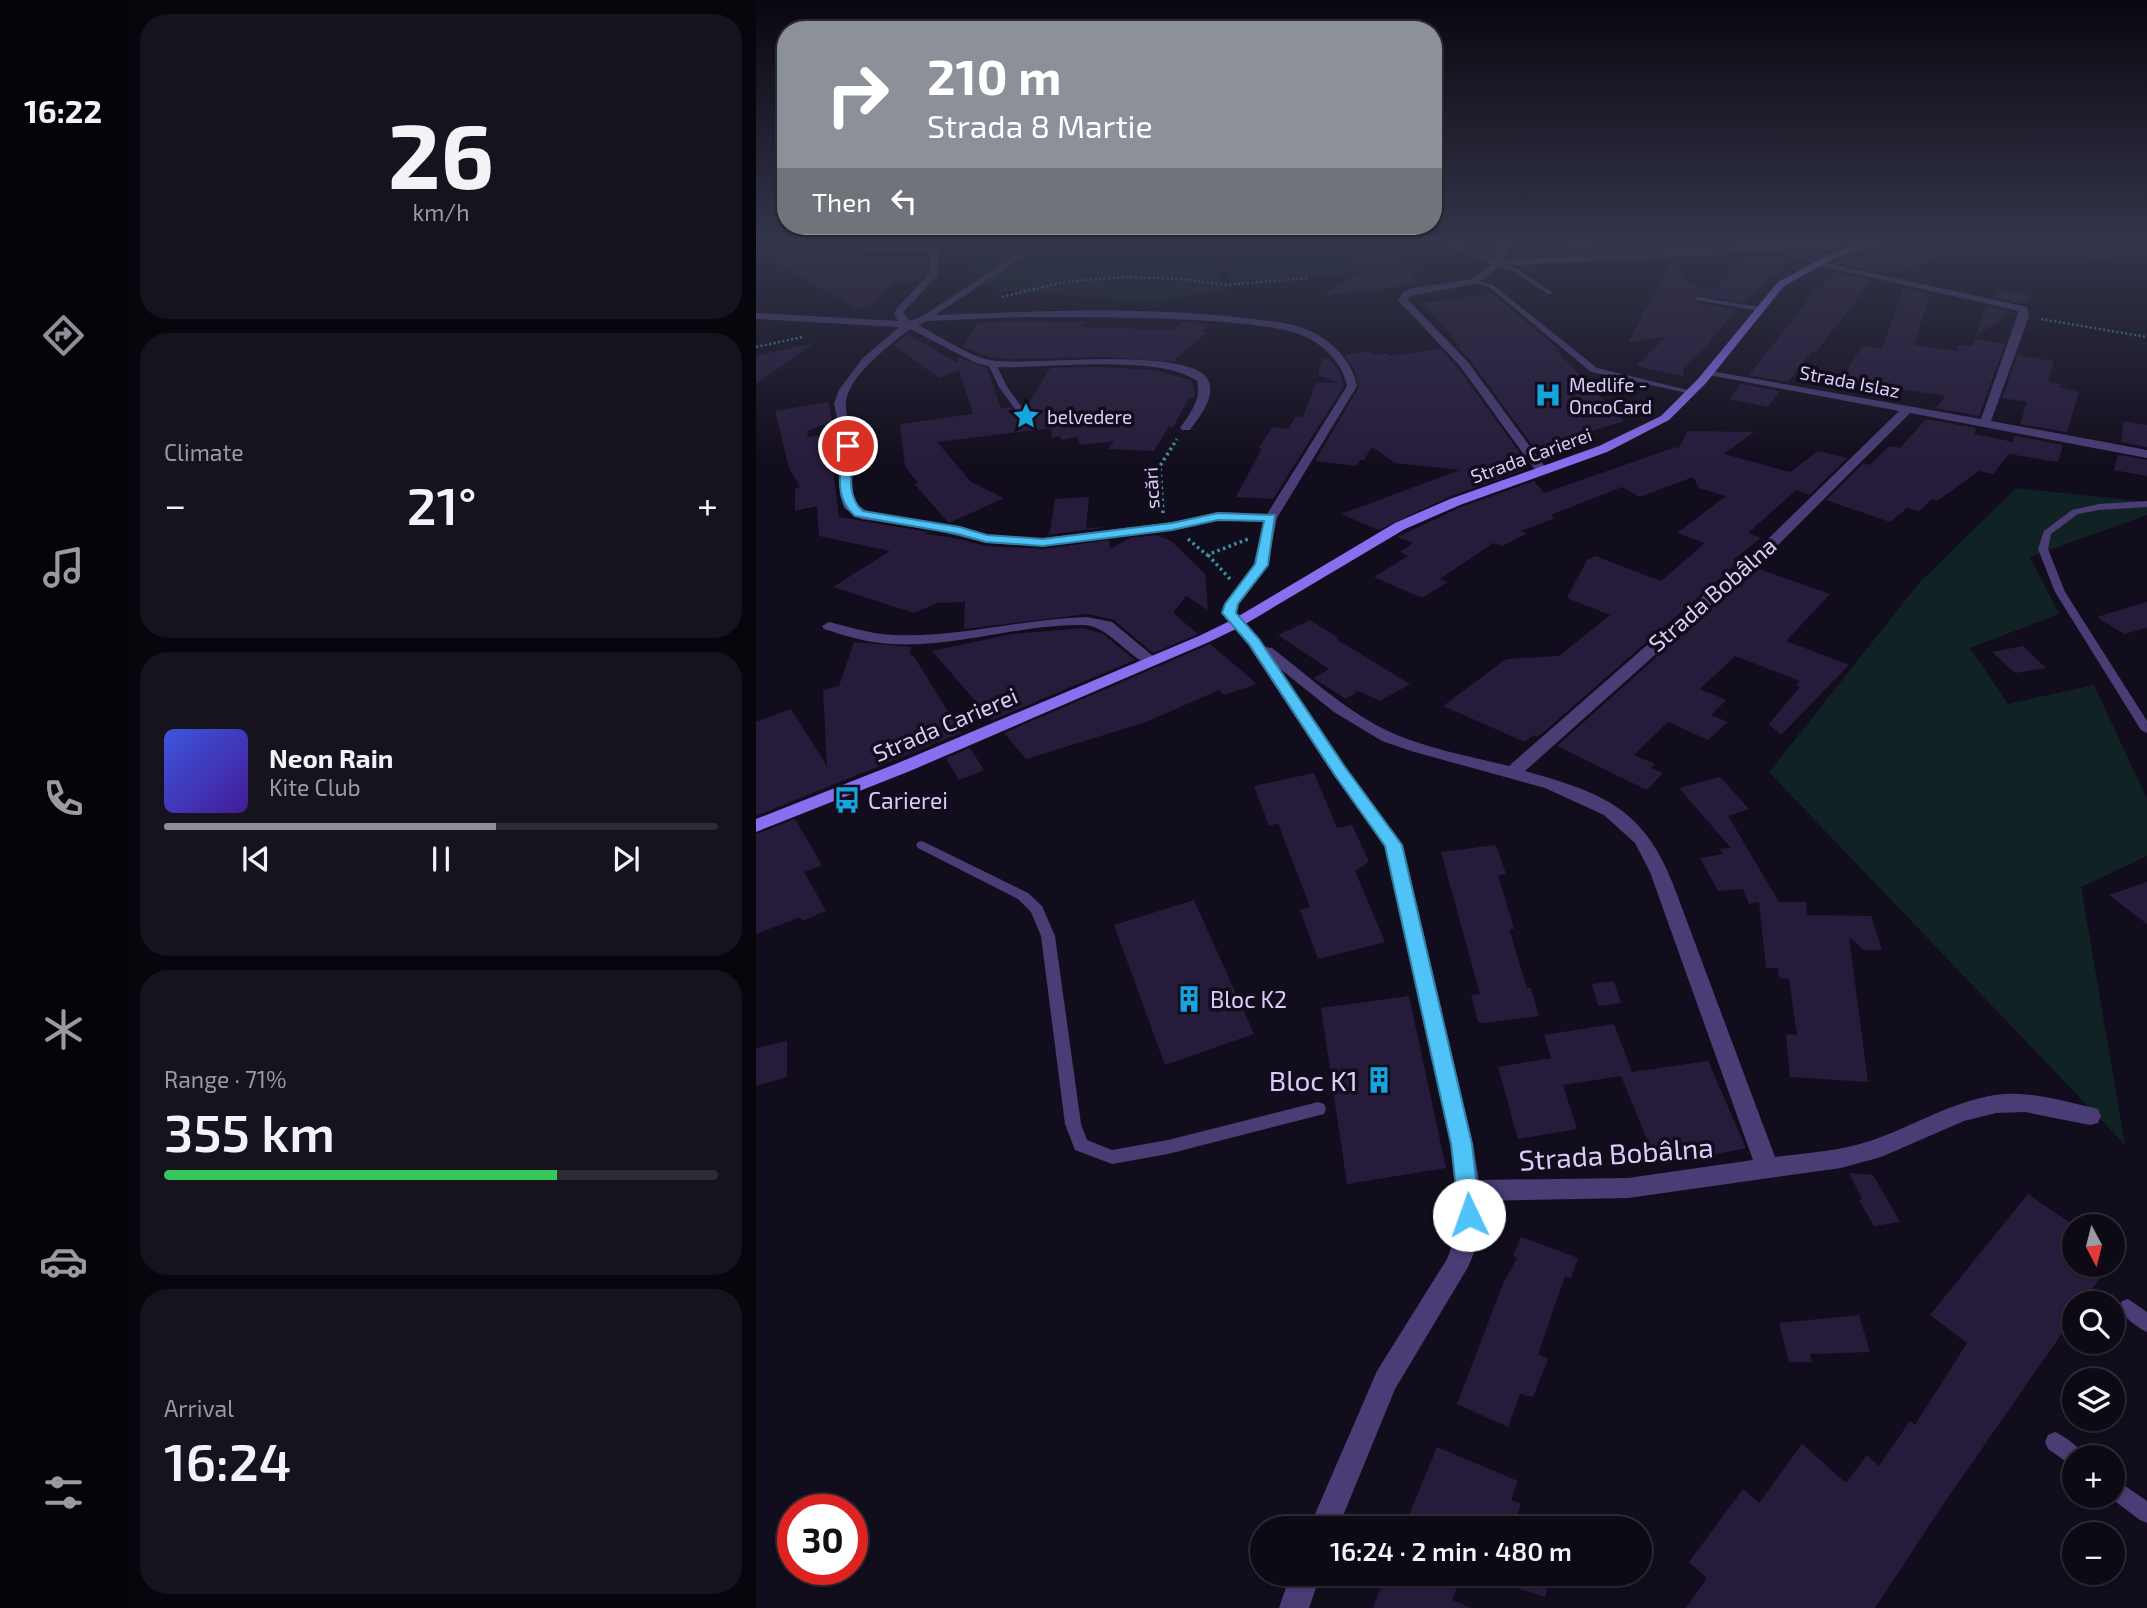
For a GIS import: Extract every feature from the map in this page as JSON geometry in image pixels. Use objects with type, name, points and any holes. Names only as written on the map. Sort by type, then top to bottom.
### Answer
[{"type":"street","points":[[757,316],[908,325]]},
{"type":"street","points":[[900,316],[908,325],[980,361],[1157,364],[1192,370],[1201,376],[1205,386],[1202,400],[1186,428]]},
{"type":"street","points":[[956,316],[926,318],[908,325],[866,361],[844,390],[840,403],[848,446],[846,495],[854,510],[866,516],[934,526],[1005,541],[1043,542],[1172,526],[1218,516],[1271,518]]},
{"type":"street","points":[[1202,316],[1261,321],[1311,335],[1322,341],[1349,370],[1352,386],[1271,518],[1261,565],[1254,578],[1231,604],[1229,613],[1254,642],[1339,771],[1394,845],[1462,1144],[1469,1191],[1465,1246],[1456,1267],[1385,1380],[1328,1516]]},
{"type":"street","points":[[1418,316],[1464,364],[1542,471]]},
{"type":"street","name":"Strada Carierei","points":[[756,826],[894,772],[1237,623],[1400,526],[1455,502],[1603,449],[1647,429],[1665,418],[1692,392],[1754,316]]},
{"type":"street","points":[[1985,423],[2024,316]]},
{"type":"street","name":"Strada Islaz","points":[[1709,372],[2147,454]]},
{"type":"street","name":"Strada Bobâlna","points":[[1511,774],[1772,543],[1908,409]]},
{"type":"street","points":[[829,626],[850,635],[886,641],[1087,621],[1107,625],[1151,661]]},
{"type":"street","points":[[1254,642],[1370,728],[1421,750],[1578,794],[1611,810],[1635,831],[1648,849],[1711,1009],[1768,1169]]},
{"type":"street","name":"Strada Bobâlna","points":[[1469,1191],[1628,1188],[1841,1158],[1874,1150],[1961,1112],[1996,1104],[2025,1104],[2090,1116]]},
{"type":"street","points":[[1294,1608],[1302,1586]]},
{"type":"lane","points":[[1527,316],[1594,370],[1692,392]]},
{"type":"lane","points":[[992,363],[1003,387],[1023,414]]},
{"type":"lane","points":[[2147,504],[2099,507],[2076,513],[2048,533],[2043,549],[2060,592],[2147,730]]},
{"type":"lane","points":[[922,845],[1023,896],[1037,909],[1048,936],[1073,1124],[1081,1145],[1112,1157],[1168,1147],[1318,1109]]},
{"type":"lane","points":[[2129,1307],[2147,1323]]},
{"type":"lane","points":[[2055,1442],[2062,1448]]},
{"type":"lane","points":[[2125,1497],[2147,1513]]},
{"type":"path","points":[[2024,316],[2147,337]]},
{"type":"path","name":"scări","points":[[1186,428],[1160,466],[1163,512],[1172,526],[1207,555],[1252,537],[1264,539],[1266,544]]},
{"type":"shaded area","points":[[2016,488],[2147,502],[2147,515],[2030,557],[2059,614],[1970,648],[2008,704],[2094,685],[2147,799],[2147,856],[2081,887],[2125,1145],[1769,772],[1920,582]]},
{"type":"building","name":"Medlife - OncoCard","points":[[1434,316],[1519,316],[1560,350],[1554,348],[1624,421],[1535,449],[1470,360],[1457,347],[1461,347]]},
{"type":"building","points":[[1642,316],[1732,316],[1708,342],[1712,342],[1683,368],[1684,376],[1636,366],[1667,336],[1628,342]]},
{"type":"building","points":[[1796,316],[1844,316],[1788,382],[1749,375]]},
{"type":"building","points":[[1893,316],[1923,316],[1914,345],[1957,351],[1958,345],[1972,346],[1975,339],[2005,344],[1979,416],[1935,408],[1946,396],[1868,384],[1865,390],[1838,385],[1862,346],[1882,349]]},
{"type":"building","points":[[1982,316],[2006,316],[1975,337]]},
{"type":"building","points":[[1008,321],[1083,322],[1080,327],[1175,330],[1181,322],[1210,324],[1202,331],[1207,332],[1175,359],[1177,362],[1108,357],[1008,359],[990,357],[963,347],[976,324]]},
{"type":"building","points":[[908,334],[957,363],[958,357],[987,368],[1001,409],[1010,407],[1020,419],[1028,417],[1029,412],[1024,405],[1028,404],[1050,368],[1155,370],[1192,381],[1194,398],[1189,398],[1173,427],[1169,426],[1154,451],[1108,449],[1114,441],[1080,445],[1078,437],[1061,440],[1060,436],[1052,438],[1051,428],[937,442],[971,482],[1004,498],[949,523],[914,484],[918,483],[905,467],[900,424],[973,414],[959,370],[939,378],[894,345]]},
{"type":"building","points":[[814,343],[756,384],[756,356]]},
{"type":"building","points":[[1441,349],[1520,453],[1512,456],[1524,470],[1449,497],[1379,530],[1341,514],[1460,470],[1395,463],[1372,447],[1364,460],[1360,460],[1356,466],[1315,461],[1359,387],[1354,369],[1345,355],[1370,351],[1374,355],[1385,353],[1389,356]]},
{"type":"building","points":[[2018,355],[2054,361],[2048,381],[2079,392],[2067,432],[2020,424],[2027,402],[2002,398]]},
{"type":"building","points":[[1329,358],[1340,372],[1344,386],[1273,499],[1236,497],[1272,427],[1288,429],[1296,416],[1303,417],[1316,383],[1339,383],[1318,375],[1322,359]]},
{"type":"building","points":[[1741,384],[1780,391],[1768,407],[1729,399]]},
{"type":"building","points":[[828,402],[832,421],[807,431],[808,437],[835,433],[834,479],[839,517],[930,532],[925,534],[986,546],[1043,549],[1109,540],[1110,549],[1130,538],[1157,535],[1171,541],[1205,574],[1208,610],[1186,596],[1173,613],[1198,634],[1153,653],[1114,620],[1088,614],[964,629],[965,602],[937,603],[914,613],[833,587],[890,551],[819,536],[817,506],[795,511],[795,489],[800,487],[789,468],[775,411]]},
{"type":"building","points":[[1926,419],[1976,428],[1974,434],[2013,442],[2015,436],[2063,445],[2058,462],[2009,454],[1993,474],[1979,471],[1937,501],[1932,499],[1919,511],[1907,508],[1890,522],[1826,500],[1863,463],[1870,465],[1889,446],[1900,448]]},
{"type":"building","points":[[2124,421],[2147,425],[2147,447],[2121,442]]},
{"type":"building","points":[[1688,431],[1754,432],[1724,454],[1790,472],[1818,451],[1847,458],[1810,495],[1796,490],[1748,533],[1761,538],[1733,560],[1738,562],[1538,737],[1533,735],[1525,742],[1443,706],[1506,659],[1559,656],[1610,615],[1567,598],[1587,560],[1595,556],[1661,581],[1705,543],[1677,533],[1726,496],[1699,488],[1693,477],[1640,497],[1622,487],[1551,515],[1555,518],[1521,531],[1526,534],[1502,546],[1493,543],[1440,579],[1448,582],[1422,598],[1374,577],[1408,556],[1400,552],[1413,543],[1397,537],[1461,507],[1534,481],[1544,493],[1679,448]]},
{"type":"building","points":[[2118,455],[2147,460],[2147,476],[2114,470]]},
{"type":"building","points":[[1089,497],[1086,528],[1109,527],[1047,535],[1050,532],[1055,499]]},
{"type":"building","points":[[1756,568],[1830,594],[1786,641],[1849,665],[1781,735],[1769,724],[1800,687],[1796,685],[1800,681],[1735,656],[1700,689],[1726,700],[1711,715],[1728,722],[1708,740],[1668,722],[1634,755],[1655,764],[1651,768],[1663,773],[1647,790],[1557,746]]},
{"type":"building","points":[[2147,602],[2147,628],[2124,634],[2097,617]]},
{"type":"building","points":[[1310,620],[1410,684],[1380,701],[1358,691],[1346,699],[1313,678],[1329,669],[1278,635]]},
{"type":"building","points":[[1084,628],[1103,634],[1135,660],[992,720],[932,651],[1012,634]]},
{"type":"building","points":[[854,642],[911,647],[910,655],[913,655],[961,733],[756,816],[756,722],[791,709],[827,766],[823,690],[839,686]]},
{"type":"building","points":[[1210,644],[1257,684],[1224,695],[1219,690],[1146,722],[1026,759],[1004,733]]},
{"type":"building","points":[[2023,646],[2046,668],[2015,673],[1992,652]]},
{"type":"building","points":[[970,748],[984,770],[959,780],[946,758]]},
{"type":"building","points":[[1314,773],[1337,828],[1352,825],[1369,862],[1355,871],[1385,942],[1318,959],[1300,910],[1310,907],[1278,823],[1269,826],[1254,786]]},
{"type":"building","points":[[1720,777],[1749,809],[1728,816],[1779,902],[1806,902],[1807,915],[1871,916],[1882,950],[1864,950],[1849,937],[1868,1082],[1790,1077],[1786,1034],[1797,1035],[1789,979],[1779,978],[1778,968],[1766,968],[1759,902],[1749,904],[1743,889],[1718,891],[1700,858],[1723,854],[1720,849],[1731,848],[1679,788]]},
{"type":"building","points":[[795,819],[822,865],[804,872],[826,911],[802,921],[800,917],[756,934],[756,834]]},
{"type":"building","points":[[1496,845],[1506,874],[1498,875],[1514,929],[1509,929],[1527,988],[1531,988],[1539,1016],[1484,1023],[1478,1022],[1471,995],[1480,994],[1441,852]]},
{"type":"building","points":[[2147,882],[2147,924],[2109,895]]},
{"type":"building","name":"Bloc K2","points":[[1194,900],[1254,1034],[1165,1065],[1114,925]]},
{"type":"building","points":[[1614,981],[1621,1003],[1598,1006],[1592,984]]},
{"type":"building","name":"Bloc K1","points":[[1409,996],[1446,1168],[1347,1184],[1321,1008]]},
{"type":"building","points":[[1614,1024],[1632,1072],[1708,1061],[1746,1148],[1712,1155],[1655,1159],[1621,1076],[1563,1085],[1577,1129],[1518,1139],[1498,1067],[1551,1058],[1544,1035]]},
{"type":"building","points":[[787,1041],[787,1077],[756,1086],[756,1048]]},
{"type":"building","points":[[1849,1173],[1873,1175],[1900,1222],[1874,1226],[1859,1200],[1862,1199]]},
{"type":"building","points":[[2028,1194],[2062,1217],[2062,1278],[2100,1278],[2091,1291],[2062,1291],[2062,1333],[1875,1608],[1686,1608],[1707,1578],[1689,1562],[1743,1489],[1759,1503],[1802,1444],[1846,1483],[1867,1455],[1879,1466],[1910,1421],[1915,1425],[1967,1343],[1930,1315]]},
{"type":"building","points":[[1521,1237],[1578,1258],[1571,1278],[1565,1276],[1538,1354],[1548,1359],[1533,1397],[1520,1394],[1508,1427],[1457,1404],[1503,1284],[1517,1258],[1513,1256]]},
{"type":"building","points":[[1859,1315],[1870,1352],[1810,1354],[1812,1362],[1789,1362],[1779,1323]]},
{"type":"building","points":[[1437,1447],[1518,1481],[1511,1500],[1521,1504],[1516,1516],[1409,1516]]},
{"type":"building","points":[[1381,1586],[1453,1586],[1457,1588],[1452,1600],[1471,1608],[1373,1608]]},
{"type":"building","points":[[1510,1586],[1548,1586],[1545,1597]]},
{"type":"place","name":"Medlife - OncoCard","points":[[1548,395]]},
{"type":"place","name":"belvedere","points":[[1026,416]]},
{"type":"place","name":"Carierei","points":[[847,800]]},
{"type":"place","name":"Bloc K2","points":[[1189,999]]},
{"type":"place","name":"Bloc K1","points":[[1379,1080]]},
{"type":"route","points":[[848,446],[846,495],[849,505],[859,514],[960,531],[986,539],[1043,542],[1172,526],[1218,516],[1271,518],[1261,565],[1254,578],[1231,604],[1229,613],[1254,642],[1339,771],[1394,845],[1462,1144],[1469,1191],[1469,1215]]}]
